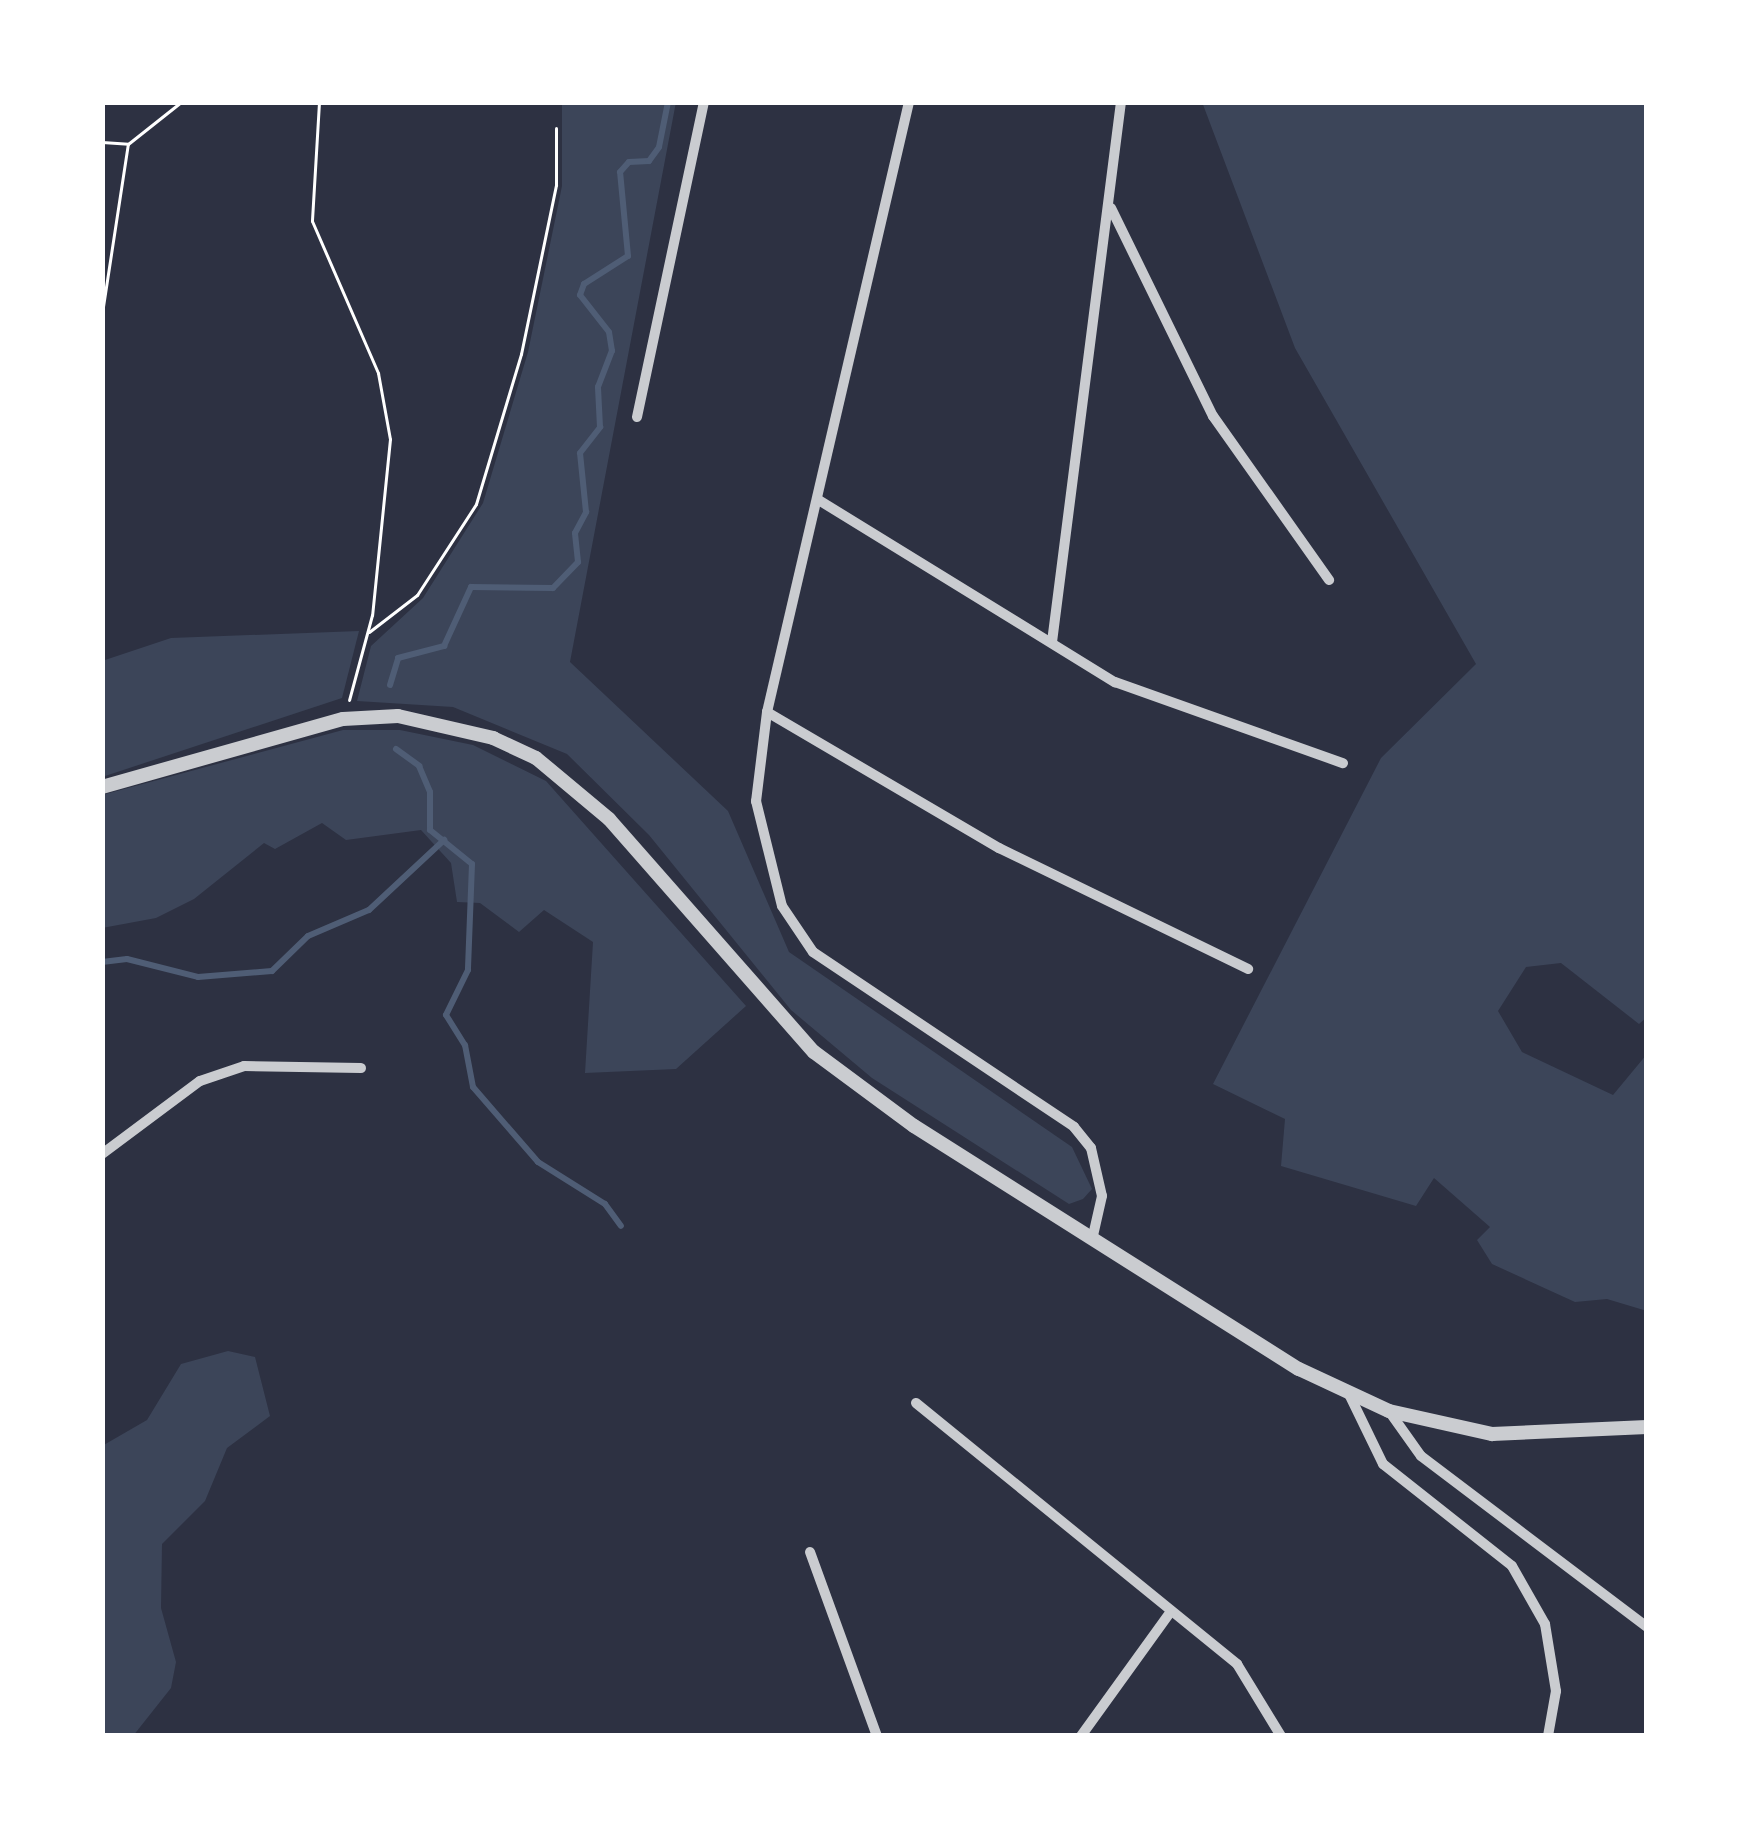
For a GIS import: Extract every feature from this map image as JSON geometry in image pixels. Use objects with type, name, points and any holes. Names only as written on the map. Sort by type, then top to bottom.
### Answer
[{"type":"street","points":[[637,417],[704,102]]},
{"type":"street","points":[[909,102],[766,712],[756,801],[782,906],[814,952],[1073,1127],[1099,1167],[1092,1240]]},
{"type":"street","points":[[1052,642],[1121,102]]},
{"type":"street","points":[[1110,205],[1213,416],[1328,580]]},
{"type":"street","points":[[817,499],[1115,682],[1343,763]]},
{"type":"street","points":[[766,712],[999,848],[1248,969]]},
{"type":"street","points":[[102,788],[344,718],[446,723],[536,758],[609,819],[814,1052],[1092,1240],[1349,1394],[1389,1411],[1511,1435],[1647,1427]]},
{"type":"street","points":[[102,1154],[200,1081],[244,1066],[362,1067]]},
{"type":"street","points":[[1349,1394],[1383,1464],[1513,1566],[1545,1624],[1556,1691],[1548,1736]]},
{"type":"street","points":[[916,1403],[1237,1664],[1281,1736]]},
{"type":"street","points":[[1389,1411],[1420,1456],[1647,1627]]},
{"type":"street","points":[[810,1552],[877,1736]]},
{"type":"street","points":[[1081,1736],[1171,1611]]},
{"type":"path","points":[[102,142],[128,144],[181,102]]},
{"type":"path","points":[[319,102],[310,185],[317,245],[387,404],[367,633],[344,718]]},
{"type":"path","points":[[367,633],[417,595],[476,504],[521,354],[556,184],[556,128]]},
{"type":"path","points":[[102,314],[128,144]]},
{"type":"shaded area","points":[[562,102],[676,102],[570,662],[728,811],[789,952],[1072,1147],[1092,1189],[1083,1199],[1069,1204],[872,1078],[791,1010],[649,835],[567,754],[453,707],[357,701],[371,646],[423,598],[483,503],[528,352],[562,186]]},
{"type":"shaded area","points":[[1202,102],[1647,102],[1647,1017],[1639,1024],[1561,963],[1526,967],[1498,1011],[1522,1052],[1613,1095],[1647,1054],[1647,1311],[1607,1299],[1575,1302],[1492,1264],[1477,1240],[1490,1227],[1434,1178],[1416,1206],[1281,1166],[1285,1119],[1213,1084],[1381,758],[1476,664],[1295,348]]},
{"type":"shaded area","points":[[359,631],[342,698],[102,777],[102,661],[171,638]]},
{"type":"shaded area","points":[[343,730],[400,730],[473,745],[546,781],[746,1006],[676,1069],[585,1073],[593,942],[544,910],[519,932],[480,903],[457,902],[451,863],[421,830],[346,840],[322,823],[275,849],[264,843],[194,899],[156,918],[102,928],[102,795]]},
{"type":"shaded area","points":[[228,1351],[255,1357],[270,1416],[227,1448],[205,1501],[162,1544],[161,1608],[176,1662],[171,1688],[133,1736],[102,1736],[102,1446],[147,1420],[181,1364]]},
{"type":"waterway","points":[[390,685],[398,658],[444,646],[471,587],[553,588],[578,562],[575,533],[586,512],[580,453],[600,427],[598,387],[612,351],[609,332],[580,295],[584,284],[628,256],[620,172],[629,162],[649,161],[659,147],[668,102]]},
{"type":"waterway","points":[[396,749],[419,766],[430,792],[430,830],[472,864],[468,970],[446,1015],[465,1045],[473,1087],[538,1162],[605,1204],[621,1226]]},
{"type":"waterway","points":[[102,962],[127,959],[198,977],[272,971],[308,936],[369,910],[444,840]]}]
